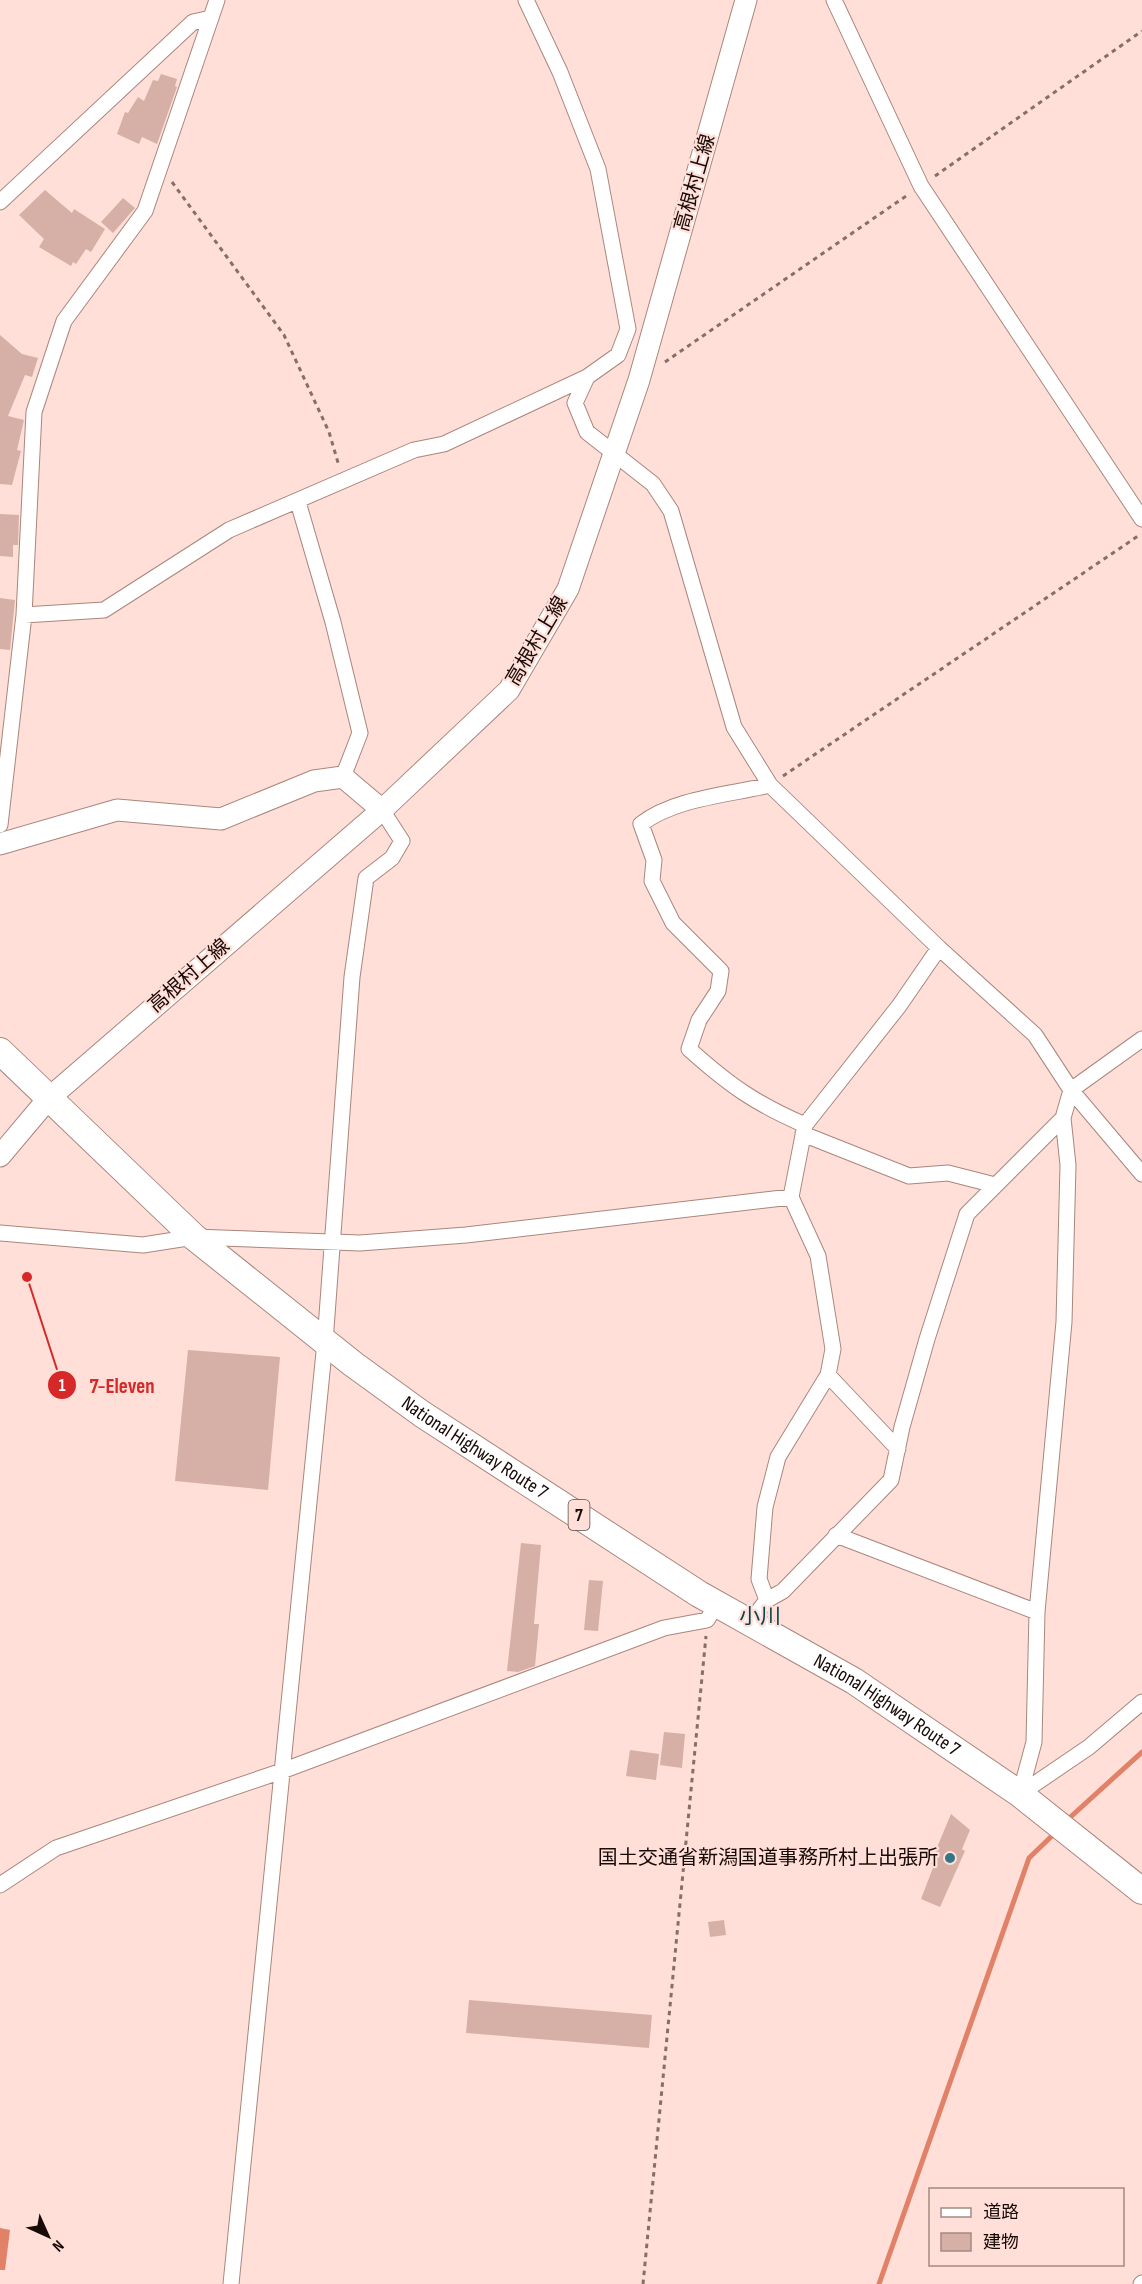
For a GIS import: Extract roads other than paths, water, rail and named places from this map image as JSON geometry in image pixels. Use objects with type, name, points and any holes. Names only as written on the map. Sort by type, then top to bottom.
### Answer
[{"type":"highway","name":"7","points":[[0,1051],[48,1099]]},
{"type":"highway","name":"National Highway Route 7","points":[[48,1099],[194,1237],[325,1342],[422,1414],[699,1594],[713,1611],[750,1622],[854,1681],[1020,1794],[1142,1891]]},
{"type":"main road","name":"高根村上線","points":[[0,1156],[48,1099],[382,810],[509,690],[568,589],[639,380],[746,0]]},
{"type":"main road","points":[[0,844],[117,810],[221,819],[314,781],[343,777],[382,810]]},
{"type":"street","points":[[0,825],[24,615],[34,412],[64,321],[145,211],[162,169],[217,0]]},
{"type":"street","points":[[24,615],[104,610],[230,530],[414,450],[444,444],[587,377],[618,355],[628,329],[598,169],[560,72],[526,0]]},
{"type":"street","points":[[834,0],[921,186],[1142,519]]},
{"type":"street","points":[[0,202],[192,22],[211,18]]},
{"type":"street","points":[[587,377],[575,403],[587,432],[615,451],[653,484],[671,511],[734,727],[770,785],[939,948],[1035,1035],[1071,1090],[1142,1174]]},
{"type":"street","points":[[298,502],[360,733],[343,777]]},
{"type":"street","points":[[770,785],[655,813],[641,824],[654,861],[652,881],[672,923],[721,971],[718,991],[699,1020],[689,1049],[722,1079],[764,1108],[804,1130],[909,1176],[948,1173],[995,1185]]},
{"type":"street","points":[[231,2284],[325,1342],[352,977],[366,878],[392,858],[402,841],[382,810]]},
{"type":"street","points":[[767,1600],[759,1579],[765,1507],[778,1456],[828,1375],[833,1349],[818,1256],[791,1197],[804,1130],[899,1006],[939,948]]},
{"type":"street","points":[[1020,1794],[1034,1742],[1037,1612],[1064,1322],[1068,1165],[1063,1118],[1071,1090],[1142,1039]]},
{"type":"street","points":[[750,1622],[767,1600],[783,1591],[891,1480],[927,1339],[967,1214],[1063,1118]]},
{"type":"street","points":[[0,1233],[143,1245],[194,1237],[332,1243],[466,1235],[791,1197]]},
{"type":"street","points":[[828,1375],[898,1449]]},
{"type":"street","points":[[836,1535],[1037,1612]]},
{"type":"street","points":[[0,1885],[56,1848],[282,1771],[713,1611]]},
{"type":"street","points":[[1020,1794],[1089,1747],[1142,1702]]},
{"type":"waterway","points":[[1065,1822],[1142,1752]]},
{"type":"waterway","points":[[879,2284],[1029,1858],[1057,1831]]},
{"type":"place","name":"7-Eleven","points":[[27,1277]]},
{"type":"place","name":"国土交通省新潟国道事務所村上出張所","points":[[950,1858]]},
{"type":"district","name":"小川","points":[[760,1616]]}]
